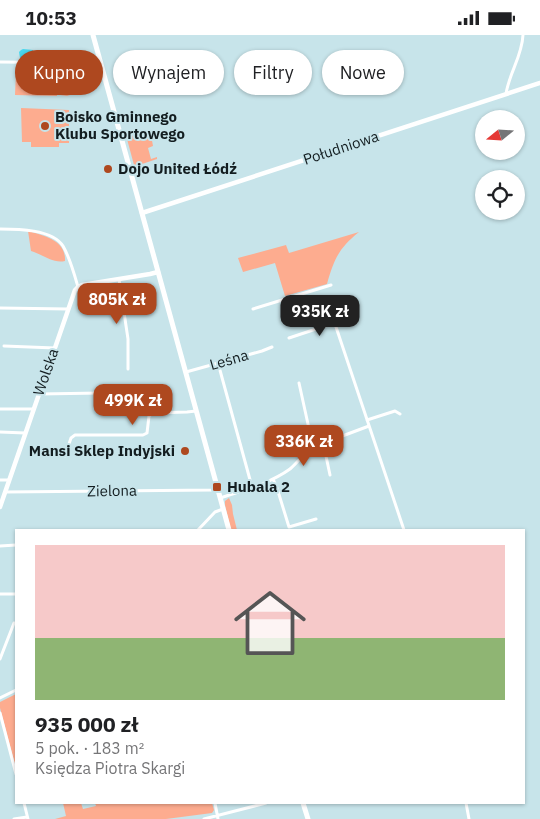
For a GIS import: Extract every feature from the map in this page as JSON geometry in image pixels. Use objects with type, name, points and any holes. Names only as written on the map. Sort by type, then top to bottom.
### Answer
[{"type":"main road","points":[[93,35],[97,50]]},
{"type":"main road","points":[[103,69],[229,529]]},
{"type":"main road","points":[[303,804],[308,819]]},
{"type":"street","points":[[506,94],[506,87],[521,52],[523,35]]},
{"type":"street","points":[[0,62],[15,62]]},
{"type":"street","name":"Południowa","points":[[142,213],[540,83]]},
{"type":"street","points":[[0,229],[26,229],[60,241],[66,252],[78,287],[158,272]]},
{"type":"street","points":[[119,279],[128,339],[128,369]]},
{"type":"street","points":[[253,309],[331,285]]},
{"type":"street","name":"Wolska","points":[[0,507],[54,348],[75,290],[78,287]]},
{"type":"street","points":[[0,308],[68,309]]},
{"type":"street","points":[[289,338],[334,322],[404,529]]},
{"type":"street","points":[[4,346],[54,348]]},
{"type":"street","name":"Leśna","points":[[185,372],[272,347]]},
{"type":"street","points":[[218,363],[252,487]]},
{"type":"street","points":[[300,383],[313,447]]},
{"type":"street","points":[[39,394],[101,393]]},
{"type":"street","points":[[0,409],[34,409]]},
{"type":"street","points":[[66,456],[72,436],[146,434],[149,416],[153,413],[196,411]]},
{"type":"street","points":[[367,420],[395,411],[400,414]]},
{"type":"street","points":[[220,497],[273,479],[289,469],[313,447],[369,425]]},
{"type":"street","points":[[0,432],[25,433]]},
{"type":"street","points":[[323,442],[330,475]]},
{"type":"street","points":[[273,479],[288,527],[316,519]]},
{"type":"street","points":[[0,480],[9,480]]},
{"type":"street","name":"Zielona","points":[[6,491],[213,490],[218,488]]},
{"type":"street","points":[[199,529],[215,512],[223,509]]},
{"type":"street","points":[[0,546],[15,545]]},
{"type":"street","points":[[0,594],[15,594]]},
{"type":"street","points":[[0,659],[14,623]]},
{"type":"street","points":[[0,698],[15,690]]},
{"type":"street","points":[[0,713],[15,770]]},
{"type":"street","points":[[14,819],[28,818],[24,804]]},
{"type":"street","points":[[215,804],[218,817]]},
{"type":"street","points":[[204,819],[218,817],[263,804]]},
{"type":"street","points":[[466,804],[469,819]]},
{"type":"shaded area","points":[[15,95],[57,95],[57,96]]},
{"type":"shaded area","name":"Boisko Gminnego Klubu Sportowego","points":[[21,108],[69,110],[69,143],[59,143],[59,147],[31,147],[31,142],[22,142]]},
{"type":"shaded area","points":[[145,133],[151,134],[153,146],[148,148],[151,159],[157,157],[157,159],[134,165],[127,139],[131,136]]},
{"type":"shaded area","points":[[28,231],[47,237],[58,244],[62,248],[65,261],[52,260],[31,251]]},
{"type":"shaded area","points":[[359,232],[338,255],[327,284],[285,296],[275,263],[243,272],[238,258],[286,245],[289,253]]},
{"type":"shaded area","points":[[229,498],[237,529],[231,529],[225,501]]},
{"type":"shaded area","points":[[15,694],[15,764],[0,708],[0,702]]},
{"type":"shaded area","points":[[63,804],[81,804],[83,809],[96,806],[95,804],[212,804],[214,810],[212,813],[166,819],[55,819],[66,816]]},
{"type":"place","name":"Boisko Gminnego Klubu Sportowego","points":[[45,126]]},
{"type":"place","name":"Dojo United Łódź","points":[[108,169]]},
{"type":"place","name":"Mansi Sklep Indyjski","points":[[185,451]]},
{"type":"place","name":"Hubala 2","points":[[217,487]]}]
